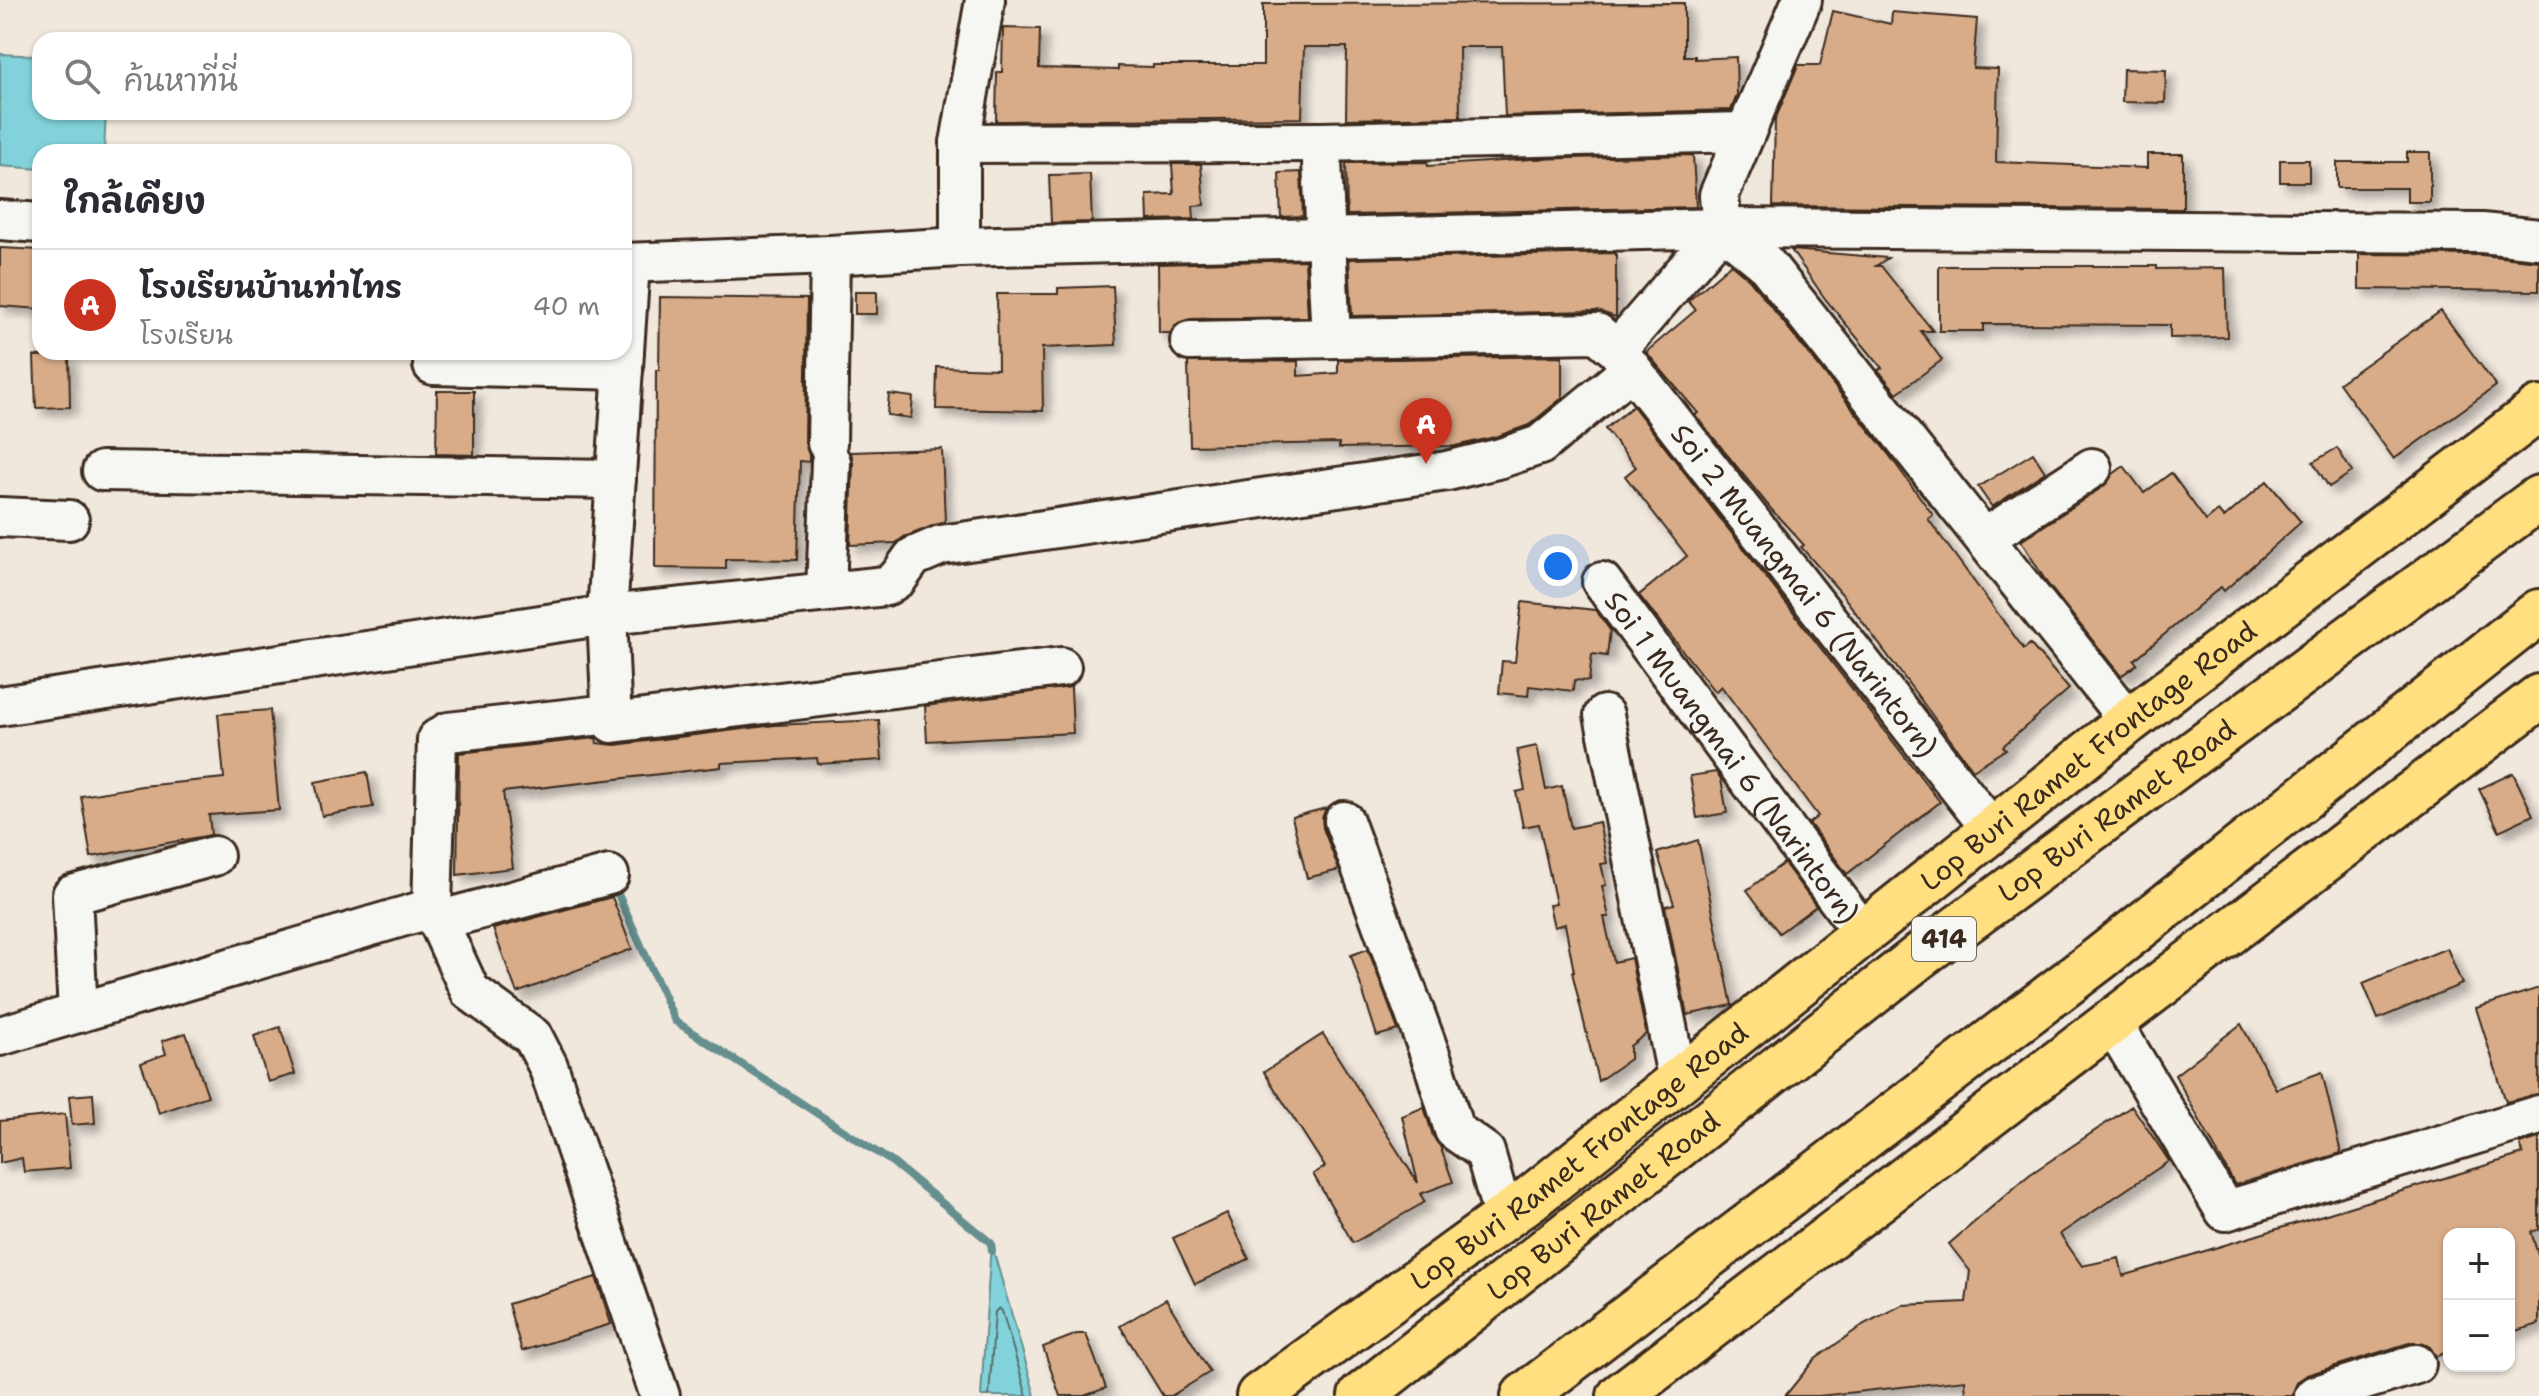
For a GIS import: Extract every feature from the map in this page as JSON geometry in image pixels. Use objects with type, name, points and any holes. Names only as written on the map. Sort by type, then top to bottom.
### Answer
[{"type":"main road","name":"Lop Buri Ramet Frontage Road","points":[[1259,1396],[1517,1208],[2129,721],[2539,409]]},
{"type":"main road","name":"Lop Buri Ramet Road","points":[[1361,1396],[1921,955],[2539,498]]},
{"type":"main road","points":[[1524,1396],[2099,959],[2539,612]]},
{"type":"main road","points":[[1620,1396],[2539,697]]},
{"type":"main road","points":[[1517,1208],[1689,1095],[1921,955]]},
{"type":"main road","points":[[1748,1297],[1975,1074],[2099,959]]},
{"type":"street","points":[[960,247],[960,143],[985,0]]},
{"type":"street","points":[[0,706],[607,615],[892,583],[913,557],[941,545],[1447,471],[1540,445],[1625,360],[1722,228],[1719,195],[1802,0]]},
{"type":"street","points":[[960,143],[1321,142],[1746,132]]},
{"type":"street","points":[[1321,142],[1331,338]]},
{"type":"street","points":[[0,220],[32,222]]},
{"type":"street","points":[[1722,228],[1765,263],[2129,721]]},
{"type":"street","points":[[632,263],[960,247],[1722,228],[2482,233],[2539,239]]},
{"type":"street","points":[[826,592],[830,255]]},
{"type":"street","name":"Soi 2 Muangmai 6 (Narintorn)","points":[[1190,341],[1597,333],[1625,360],[1992,830]]},
{"type":"street","points":[[433,365],[569,360]]},
{"type":"street","points":[[624,360],[607,615],[612,723],[1061,667]]},
{"type":"street","points":[[1985,538],[2092,468]]},
{"type":"street","points":[[102,471],[616,479]]},
{"type":"street","points":[[0,517],[69,520]]},
{"type":"street","name":"Soi 1 Muangmai 6 (Narintorn)","points":[[1602,582],[1863,933]]},
{"type":"street","points":[[610,714],[448,732],[437,739],[434,915],[470,991],[533,1037],[548,1066],[660,1396]]},
{"type":"street","points":[[1604,715],[1678,1081]]},
{"type":"street","points":[[1344,821],[1435,1068],[1454,1130],[1485,1152],[1517,1208]]},
{"type":"street","points":[[78,1013],[72,895],[214,856]]},
{"type":"street","points":[[0,1036],[434,915],[609,875]]},
{"type":"street","points":[[2112,1022],[2225,1211],[2539,1115]]},
{"type":"street","points":[[2314,1396],[2416,1364]]},
{"type":"water","points":[[0,54],[32,56],[32,120],[106,120],[104,144],[32,144],[32,168],[0,166]]},
{"type":"water","points":[[991,1243],[1029,1374],[1035,1396],[981,1396]]},
{"type":"building","points":[[1684,3],[1684,56],[1695,56],[1695,59],[1736,57],[1737,95],[1731,110],[1505,116],[1502,47],[1459,47],[1460,117],[1346,119],[1347,47],[1304,47],[1302,118],[996,121],[997,72],[1002,72],[1003,28],[1040,29],[1039,68],[1118,70],[1118,66],[1263,65],[1263,4]]},
{"type":"building","points":[[1833,11],[1891,24],[1892,12],[1977,19],[1973,68],[1998,69],[1996,162],[2147,168],[2147,154],[2183,154],[2183,209],[1773,206],[1775,120],[1798,65],[1820,65]]},
{"type":"building","points":[[2123,69],[2166,70],[2165,103],[2122,102]]},
{"type":"building","points":[[2407,152],[2430,152],[2430,202],[2407,202],[2407,188],[2337,188],[2337,162],[2407,162]]},
{"type":"building","points":[[1693,155],[1696,207],[1347,215],[1346,163],[1427,162],[1428,166],[1531,159]]},
{"type":"building","points":[[2280,160],[2309,160],[2309,182],[2280,182]]},
{"type":"building","points":[[1172,164],[1201,164],[1204,205],[1193,206],[1194,219],[1148,220],[1147,195],[1174,194]]},
{"type":"building","points":[[1301,172],[1303,216],[1281,217],[1279,173]]},
{"type":"building","points":[[1090,174],[1092,222],[1051,223],[1049,175]]},
{"type":"building","points":[[0,248],[32,250],[32,308],[0,306]]},
{"type":"building","points":[[1791,250],[1888,258],[1876,266],[1881,266],[1933,331],[1921,331],[1942,360],[1897,393],[1878,370],[1882,368],[1826,300]]},
{"type":"building","points":[[1616,253],[1616,317],[1597,311],[1352,316],[1349,259]]},
{"type":"building","points":[[2359,254],[2481,255],[2539,261],[2539,291],[2359,289]]},
{"type":"building","points":[[1305,260],[1308,317],[1190,319],[1178,323],[1170,333],[1159,333],[1158,264]]},
{"type":"building","points":[[1731,264],[1749,279],[1889,455],[1933,515],[1928,519],[2024,649],[2030,644],[2069,689],[2003,746],[2006,749],[1973,770],[1841,593],[1801,547],[1804,545],[1771,509],[1695,415],[1698,413],[1646,352],[1696,310],[1688,301]]},
{"type":"building","points":[[1939,266],[2225,268],[2227,337],[2170,338],[2170,325],[1983,324],[1983,331],[1939,331]]},
{"type":"building","points":[[1113,286],[1116,345],[1042,348],[1043,411],[936,409],[937,367],[998,369],[997,294],[1058,294],[1058,288]]},
{"type":"building","points":[[855,292],[877,292],[877,314],[855,314]]},
{"type":"building","points":[[660,297],[807,299],[805,443],[809,462],[800,461],[797,560],[726,559],[726,569],[655,568],[656,370],[659,370]]},
{"type":"building","points":[[2441,311],[2496,386],[2394,459],[2339,383]]},
{"type":"building","points":[[1562,356],[1562,398],[1529,425],[1495,437],[1455,446],[1339,448],[1339,443],[1190,446],[1188,362],[1298,361],[1298,376],[1338,373],[1338,360]]},
{"type":"building","points":[[34,360],[69,360],[70,407],[36,408]]},
{"type":"building","points":[[437,391],[474,391],[474,455],[436,454]]},
{"type":"building","points":[[889,394],[913,397],[911,418],[887,415]]},
{"type":"building","points":[[1633,406],[1940,802],[1847,874],[1809,823],[1818,816],[1721,686],[1715,692],[1639,595],[1687,556],[1625,476],[1636,467],[1605,429]]},
{"type":"building","points":[[2337,448],[2352,472],[2329,487],[2313,462]]},
{"type":"building","points":[[942,449],[945,522],[896,543],[850,545],[851,452]]},
{"type":"building","points":[[2033,453],[2045,472],[1992,507],[1978,487]]},
{"type":"building","points":[[2124,466],[2144,493],[2171,473],[2206,521],[2218,511],[2224,518],[2267,481],[2301,522],[2224,591],[2221,587],[2134,660],[2137,664],[2121,676],[2047,583],[2021,541],[2104,486]]},
{"type":"building","points":[[1522,602],[1595,610],[1610,630],[1607,656],[1592,654],[1589,681],[1574,680],[1573,691],[1529,686],[1528,696],[1499,693],[1502,661],[1515,662]]},
{"type":"building","points":[[1071,687],[1073,733],[927,741],[925,706]]},
{"type":"building","points":[[270,710],[279,810],[209,815],[211,835],[91,857],[81,796],[224,778],[218,714]]},
{"type":"building","points":[[879,720],[882,760],[818,764],[817,758],[721,763],[721,767],[503,792],[513,868],[457,875],[459,753],[596,738],[597,743],[615,745],[775,725]]},
{"type":"building","points":[[1537,746],[1546,790],[1562,786],[1571,828],[1599,822],[1607,863],[1601,864],[1609,917],[1604,917],[1614,962],[1631,958],[1646,1034],[1630,1046],[1630,1059],[1598,1081],[1572,972],[1565,924],[1554,927],[1549,905],[1556,904],[1539,824],[1523,827],[1516,792],[1525,790],[1517,750]]},
{"type":"building","points":[[367,772],[373,807],[322,816],[315,782]]},
{"type":"building","points":[[1716,772],[1721,779],[1727,813],[1697,818],[1690,776]]},
{"type":"building","points":[[2513,773],[2533,815],[2499,831],[2479,789]]},
{"type":"building","points":[[1326,808],[1322,818],[1323,828],[1339,870],[1307,878],[1292,817]]},
{"type":"building","points":[[1698,840],[1732,1005],[1687,1015],[1665,906],[1674,904],[1657,853]]},
{"type":"building","points":[[1784,863],[1816,906],[1779,933],[1747,890]]},
{"type":"building","points":[[612,897],[632,949],[517,993],[493,929]]},
{"type":"building","points":[[2447,948],[2462,984],[2378,1019],[2363,983]]},
{"type":"building","points":[[1368,949],[1398,1030],[1377,1036],[1351,955]]},
{"type":"building","points":[[2539,988],[2539,1094],[2506,1102],[2476,1008]]},
{"type":"building","points":[[2241,1024],[2276,1089],[2322,1072],[2341,1153],[2235,1185],[2175,1075]]},
{"type":"building","points":[[280,1027],[295,1074],[268,1082],[254,1036]]},
{"type":"building","points":[[186,1033],[208,1096],[159,1113],[141,1063],[166,1054],[162,1041]]},
{"type":"building","points":[[1323,1034],[1418,1183],[1402,1116],[1424,1107],[1453,1182],[1420,1194],[1425,1202],[1353,1243],[1313,1174],[1325,1167],[1264,1072]]},
{"type":"building","points":[[93,1094],[95,1123],[72,1125],[69,1096]]},
{"type":"building","points":[[2132,1106],[2169,1161],[2060,1234],[2082,1266],[2119,1258],[2123,1276],[2523,1154],[2520,1144],[2539,1138],[2539,1230],[2531,1232],[2539,1258],[2539,1324],[2515,1331],[2515,1228],[2443,1228],[2443,1354],[2436,1356],[2430,1347],[2422,1343],[2409,1343],[2307,1375],[2297,1382],[2293,1396],[1966,1396],[1965,1380],[1819,1396],[1785,1396],[1814,1360],[1864,1324],[1902,1305],[1966,1302],[1970,1271],[1949,1244],[2029,1175]]},
{"type":"building","points":[[65,1114],[70,1168],[24,1172],[22,1158],[0,1163],[0,1121]]},
{"type":"building","points":[[1227,1213],[1249,1259],[1195,1284],[1173,1238]]},
{"type":"building","points":[[596,1277],[611,1324],[522,1351],[508,1304]]},
{"type":"building","points":[[1166,1299],[1210,1372],[1171,1396],[1163,1396],[1120,1326]]},
{"type":"building","points":[[1077,1334],[1086,1334],[1106,1388],[1084,1396],[1060,1396],[1043,1347]]},
{"type":"waterway","points":[[616,890],[675,1021],[892,1162],[991,1243],[992,1251]]},
{"type":"place","name":"โรงเรียนบ้านท่าไทร","points":[[1426,464]]}]
